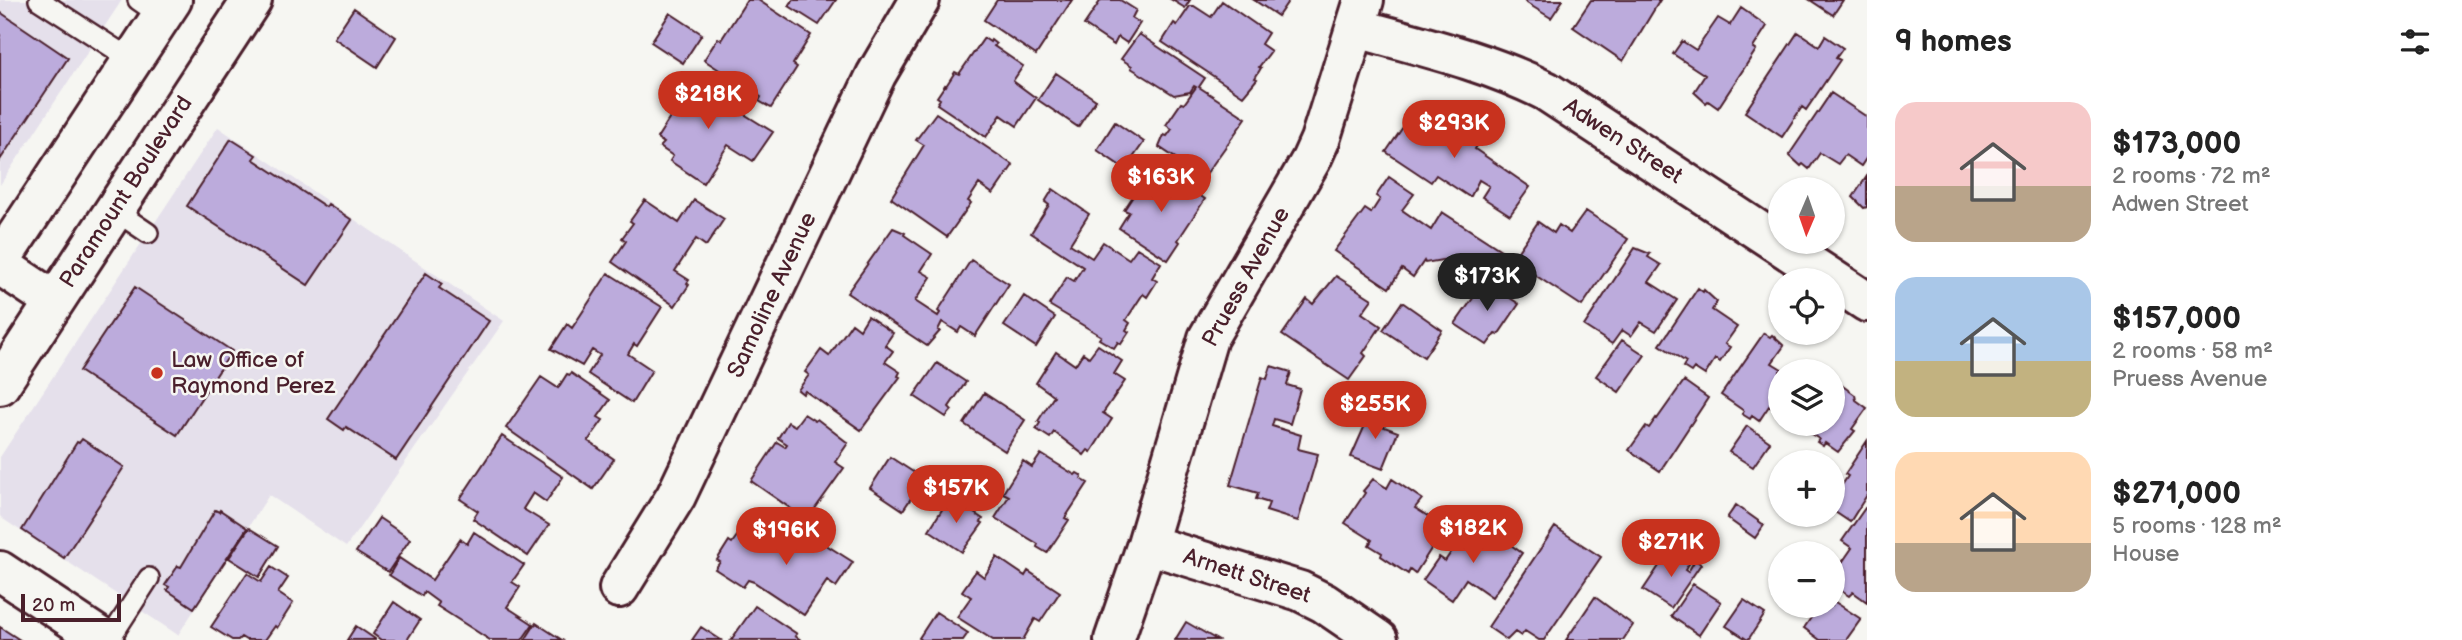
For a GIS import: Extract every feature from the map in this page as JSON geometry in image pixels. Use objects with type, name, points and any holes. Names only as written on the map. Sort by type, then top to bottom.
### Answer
[{"type":"street","name":"Paramount Boulevard","points":[[0,385],[252,0]]},
{"type":"street","name":"Samoline Avenue","points":[[619,588],[676,496],[866,96],[920,0]]},
{"type":"street","points":[[54,301],[0,263],[132,61],[157,5]]},
{"type":"street","name":"Adwen Street","points":[[1360,14],[1498,68],[1546,91],[1867,302]]},
{"type":"street","name":"Pruess Avenue","points":[[1114,640],[1147,544],[1208,338],[1311,160],[1360,14]]},
{"type":"street","name":"Arnett Street","points":[[1147,544],[1300,591],[1324,603],[1378,640]]},
{"type":"street","points":[[0,571],[106,640]]},
{"type":"lane","points":[[39,0],[132,61]]},
{"type":"lane","points":[[114,210],[148,233]]},
{"type":"lane","points":[[106,640],[149,578]]},
{"type":"shaded area","points":[[0,0],[122,0],[0,185]]},
{"type":"shaded area","points":[[218,127],[504,321],[346,547],[269,495],[178,635],[0,516],[0,457]]},
{"type":"building","points":[[747,0],[758,0],[811,35],[793,64],[797,67],[771,108],[759,101],[761,97],[704,60],[718,38],[721,40]]},
{"type":"building","points":[[793,0],[836,0],[819,25],[789,6]]},
{"type":"building","points":[[997,0],[1072,0],[1036,55],[984,20]]},
{"type":"building","points":[[1101,0],[1120,0],[1136,10],[1132,18],[1140,23],[1127,43],[1118,37],[1114,45],[1084,25]]},
{"type":"building","points":[[1172,0],[1190,0],[1185,8]]},
{"type":"building","points":[[1254,0],[1289,0],[1278,16]]},
{"type":"building","points":[[1563,0],[1551,18],[1525,2]]},
{"type":"building","points":[[1591,0],[1660,0],[1623,61],[1573,27]]},
{"type":"building","points":[[1810,0],[1843,0],[1833,15]]},
{"type":"building","points":[[1222,1],[1268,33],[1261,44],[1271,51],[1259,67],[1261,68],[1255,78],[1257,79],[1243,96],[1162,42],[1174,23],[1177,25],[1190,6],[1211,17]]},
{"type":"building","points":[[354,8],[396,37],[377,67],[334,38]]},
{"type":"building","points":[[1741,8],[1767,26],[1753,48],[1756,50],[1718,108],[1708,101],[1706,103],[1694,92],[1705,75],[1673,54],[1682,41],[1696,50],[1718,18],[1730,25]]},
{"type":"building","points":[[0,12],[68,58],[0,160]]},
{"type":"building","points":[[670,13],[702,34],[683,63],[651,42]]},
{"type":"building","points":[[1798,32],[1819,46],[1825,36],[1843,48],[1836,58],[1840,60],[1806,110],[1802,107],[1782,137],[1745,112]]},
{"type":"building","points":[[1139,34],[1205,78],[1199,87],[1246,118],[1204,177],[1159,147],[1164,135],[1167,136],[1172,129],[1166,125],[1196,87],[1190,92],[1174,95],[1121,59]]},
{"type":"building","points":[[984,38],[990,42],[991,40],[996,44],[994,46],[1023,66],[1013,81],[1036,98],[1017,126],[1001,115],[986,137],[937,104],[940,99],[937,97],[945,85],[955,72],[959,74]]},
{"type":"building","points":[[1056,73],[1096,100],[1078,127],[1038,100]]},
{"type":"building","points":[[686,78],[773,132],[753,161],[728,145],[703,183],[670,161],[673,156],[660,147],[664,143],[657,138],[675,110],[668,105]]},
{"type":"building","points":[[1831,93],[1867,117],[1867,157],[1861,166],[1845,155],[1838,164],[1820,153],[1809,169],[1803,164],[1801,166],[1789,155]]},
{"type":"building","points":[[1418,105],[1432,118],[1438,116],[1479,143],[1475,149],[1530,187],[1510,215],[1482,197],[1489,186],[1479,180],[1471,196],[1468,196],[1436,175],[1431,182],[1386,152]]},
{"type":"building","points":[[936,113],[1013,165],[993,194],[979,184],[968,201],[971,203],[947,237],[891,198],[924,145],[916,140]]},
{"type":"building","points":[[1115,122],[1144,142],[1125,169],[1097,150]]},
{"type":"building","points":[[231,139],[256,155],[253,159],[326,207],[328,204],[352,220],[308,285],[187,206]]},
{"type":"building","points":[[1160,170],[1205,199],[1168,260],[1119,228],[1129,212],[1124,210],[1141,184],[1148,189],[1155,173],[1158,175]]},
{"type":"building","points":[[1867,176],[1867,207],[1864,208],[1853,197]]},
{"type":"building","points":[[1389,177],[1414,194],[1402,210],[1431,230],[1442,212],[1504,252],[1487,276],[1478,270],[1476,273],[1458,260],[1456,264],[1448,259],[1424,261],[1413,277],[1402,269],[1389,288],[1334,251],[1365,209],[1371,213],[1380,199],[1376,196]]},
{"type":"building","points":[[1053,189],[1089,214],[1070,244],[1092,258],[1103,242],[1129,259],[1137,248],[1161,263],[1152,278],[1157,281],[1147,297],[1143,294],[1126,320],[1130,323],[1126,330],[1129,332],[1121,344],[1118,342],[1114,348],[1099,339],[1101,336],[1049,305],[1067,277],[1074,281],[1083,267],[1031,233],[1049,205],[1045,202]]},
{"type":"building","points":[[645,200],[679,223],[694,200],[724,219],[706,246],[696,239],[675,271],[689,280],[689,285],[675,306],[612,262],[626,241],[622,238],[633,223],[630,221]]},
{"type":"building","points":[[1586,211],[1628,239],[1582,306],[1512,260],[1538,222],[1554,233],[1559,225],[1570,233]]},
{"type":"building","points":[[893,228],[905,233],[904,235],[932,254],[921,271],[931,277],[915,301],[938,316],[938,311],[971,260],[1009,284],[975,336],[961,327],[958,332],[942,322],[938,330],[940,331],[927,346],[847,293]]},
{"type":"building","points":[[1635,248],[1650,254],[1648,257],[1661,265],[1649,282],[1677,300],[1656,331],[1641,322],[1631,336],[1622,330],[1612,344],[1584,326]]},
{"type":"building","points":[[426,273],[442,284],[439,288],[489,321],[396,460],[346,427],[344,430],[328,419]]},
{"type":"building","points":[[608,273],[662,307],[637,346],[634,344],[628,354],[652,370],[632,403],[588,374],[600,355],[592,350],[582,366],[551,349],[567,324],[572,328]]},
{"type":"building","points":[[1336,276],[1372,299],[1362,313],[1381,326],[1363,353],[1366,356],[1349,380],[1282,335],[1307,299],[1313,304]]},
{"type":"building","points":[[1485,281],[1519,304],[1498,335],[1495,334],[1487,345],[1455,324]]},
{"type":"building","points":[[135,287],[232,351],[177,435],[79,371]]},
{"type":"building","points":[[1698,288],[1717,302],[1712,310],[1737,327],[1725,344],[1730,347],[1720,362],[1715,359],[1705,375],[1694,368],[1691,372],[1683,367],[1686,362],[1660,345]]},
{"type":"building","points":[[1024,296],[1055,317],[1036,347],[1004,326]]},
{"type":"building","points":[[1402,302],[1442,330],[1424,357],[1383,330]]},
{"type":"building","points":[[868,316],[893,333],[885,345],[893,351],[885,362],[900,372],[900,377],[861,430],[805,391],[803,394],[798,390],[809,375],[805,372],[821,350],[829,356],[852,323],[860,329]]},
{"type":"building","points":[[1764,333],[1768,336],[1768,345],[1784,346],[1775,359],[1768,359],[1768,408],[1759,421],[1742,414],[1744,411],[1721,395]]},
{"type":"building","points":[[1622,340],[1645,355],[1619,392],[1596,376]]},
{"type":"building","points":[[1098,345],[1122,361],[1114,374],[1125,381],[1103,413],[1112,419],[1091,452],[1088,450],[1084,455],[1054,432],[1050,438],[1036,429],[1054,396],[1036,383],[1056,352],[1075,365],[1083,353],[1089,357]]},
{"type":"building","points":[[937,363],[966,382],[949,407],[952,410],[946,417],[914,396]]},
{"type":"building","points":[[1271,366],[1291,372],[1287,385],[1300,389],[1290,424],[1274,419],[1272,426],[1301,435],[1298,449],[1318,454],[1298,521],[1266,511],[1269,503],[1256,499],[1258,493],[1230,485],[1262,377],[1267,379]]},
{"type":"building","points":[[571,373],[610,400],[598,417],[603,420],[588,441],[614,459],[593,489],[506,428],[541,377],[558,388],[567,374]]},
{"type":"building","points":[[1684,381],[1708,398],[1660,471],[1629,450],[1646,426],[1649,428],[1657,419]]},
{"type":"building","points":[[1845,388],[1867,408],[1852,429],[1855,431],[1840,450],[1825,443],[1823,446],[1817,442],[1819,439],[1814,436],[1845,436]]},
{"type":"building","points":[[984,393],[1025,420],[1005,451],[964,424]]},
{"type":"building","points":[[1373,407],[1384,411],[1379,425],[1398,432],[1383,469],[1351,457]]},
{"type":"building","points":[[804,414],[815,421],[817,419],[848,443],[835,462],[844,468],[807,520],[751,481],[777,442],[785,447],[787,444],[778,438],[788,422],[795,426]]},
{"type":"building","points":[[1747,426],[1770,442],[1753,467],[1729,452]]},
{"type":"building","points":[[502,436],[563,477],[546,502],[533,493],[523,509],[549,525],[528,556],[473,519],[478,511],[460,499]]},
{"type":"building","points":[[82,439],[124,467],[64,558],[22,530],[77,442]]},
{"type":"building","points":[[1867,441],[1867,495],[1850,522],[1845,519],[1845,480],[1848,476],[1845,474]]},
{"type":"building","points":[[1041,454],[1075,475],[1077,473],[1082,476],[1081,479],[1088,483],[1065,518],[1069,520],[1047,553],[1037,547],[1038,544],[995,518],[1009,496],[1003,493],[1023,461],[1032,467]]},
{"type":"building","points":[[890,457],[924,479],[903,510],[870,488]]},
{"type":"building","points":[[1373,479],[1387,488],[1392,479],[1422,499],[1415,508],[1445,527],[1415,574],[1410,570],[1408,574],[1381,556],[1382,553],[1369,545],[1372,540],[1345,523]]},
{"type":"building","points":[[950,497],[983,519],[983,523],[962,552],[929,530]]},
{"type":"building","points":[[1736,505],[1764,525],[1755,538],[1727,518]]},
{"type":"building","points":[[1865,508],[1867,509],[1867,602],[1853,592],[1849,596],[1845,593],[1845,558],[1852,548],[1842,541]]},
{"type":"building","points":[[215,510],[220,510],[247,528],[194,608],[167,590],[169,587],[165,585],[178,566],[181,567]]},
{"type":"building","points":[[379,518],[410,539],[388,572],[356,552]]},
{"type":"building","points":[[790,522],[853,562],[836,587],[827,581],[804,615],[754,582],[748,580],[743,587],[715,569],[720,562],[717,560],[729,541],[732,543],[737,536],[761,551],[764,546],[767,548],[773,539],[777,542]]},
{"type":"building","points":[[1469,526],[1497,545],[1501,538],[1522,553],[1492,597],[1466,579],[1452,600],[1423,580],[1439,557],[1445,561]]},
{"type":"building","points":[[1555,527],[1601,557],[1544,640],[1539,640],[1525,631],[1521,636],[1515,632],[1507,640],[1488,627]]},
{"type":"building","points":[[249,528],[278,546],[259,577],[229,558]]},
{"type":"building","points":[[474,532],[524,565],[512,582],[520,587],[507,607],[533,624],[522,640],[490,640],[437,606],[439,603],[424,592],[422,596],[389,575],[399,558],[432,580],[460,539],[467,544]]},
{"type":"building","points":[[1678,552],[1691,561],[1685,570],[1688,572],[1695,560],[1701,564],[1671,608],[1643,590],[1665,557],[1672,561]]},
{"type":"building","points":[[997,557],[1025,576],[1028,571],[1060,592],[1040,622],[1035,619],[1023,640],[993,640],[957,617],[971,597],[962,591],[976,571],[984,577]]},
{"type":"building","points":[[271,567],[288,578],[278,593],[293,603],[277,628],[275,626],[265,640],[246,640],[241,637],[232,640],[211,627],[247,573],[261,582]]},
{"type":"building","points":[[1693,584],[1721,602],[1699,635],[1671,616]]},
{"type":"building","points":[[1595,597],[1633,625],[1623,640],[1566,640]]},
{"type":"building","points":[[1744,600],[1765,614],[1748,640],[1726,626]]},
{"type":"building","points":[[394,602],[420,620],[407,640],[381,640],[373,634]]},
{"type":"building","points":[[755,606],[797,634],[795,636],[801,640],[731,640]]},
{"type":"building","points":[[1845,609],[1861,619],[1846,640],[1820,640],[1804,628],[1811,618],[1845,618]]},
{"type":"building","points":[[936,612],[968,633],[963,640],[919,638]]},
{"type":"building","points":[[1186,622],[1217,640],[1175,640]]},
{"type":"building","points":[[536,623],[562,640],[525,640]]},
{"type":"building","points":[[356,626],[375,639],[375,640],[347,640]]},
{"type":"building","points":[[0,627],[20,640],[0,640]]},
{"type":"building","points":[[701,627],[721,640],[692,640]]},
{"type":"place","name":"Law Office of Raymond Perez","points":[[157,373]]}]
